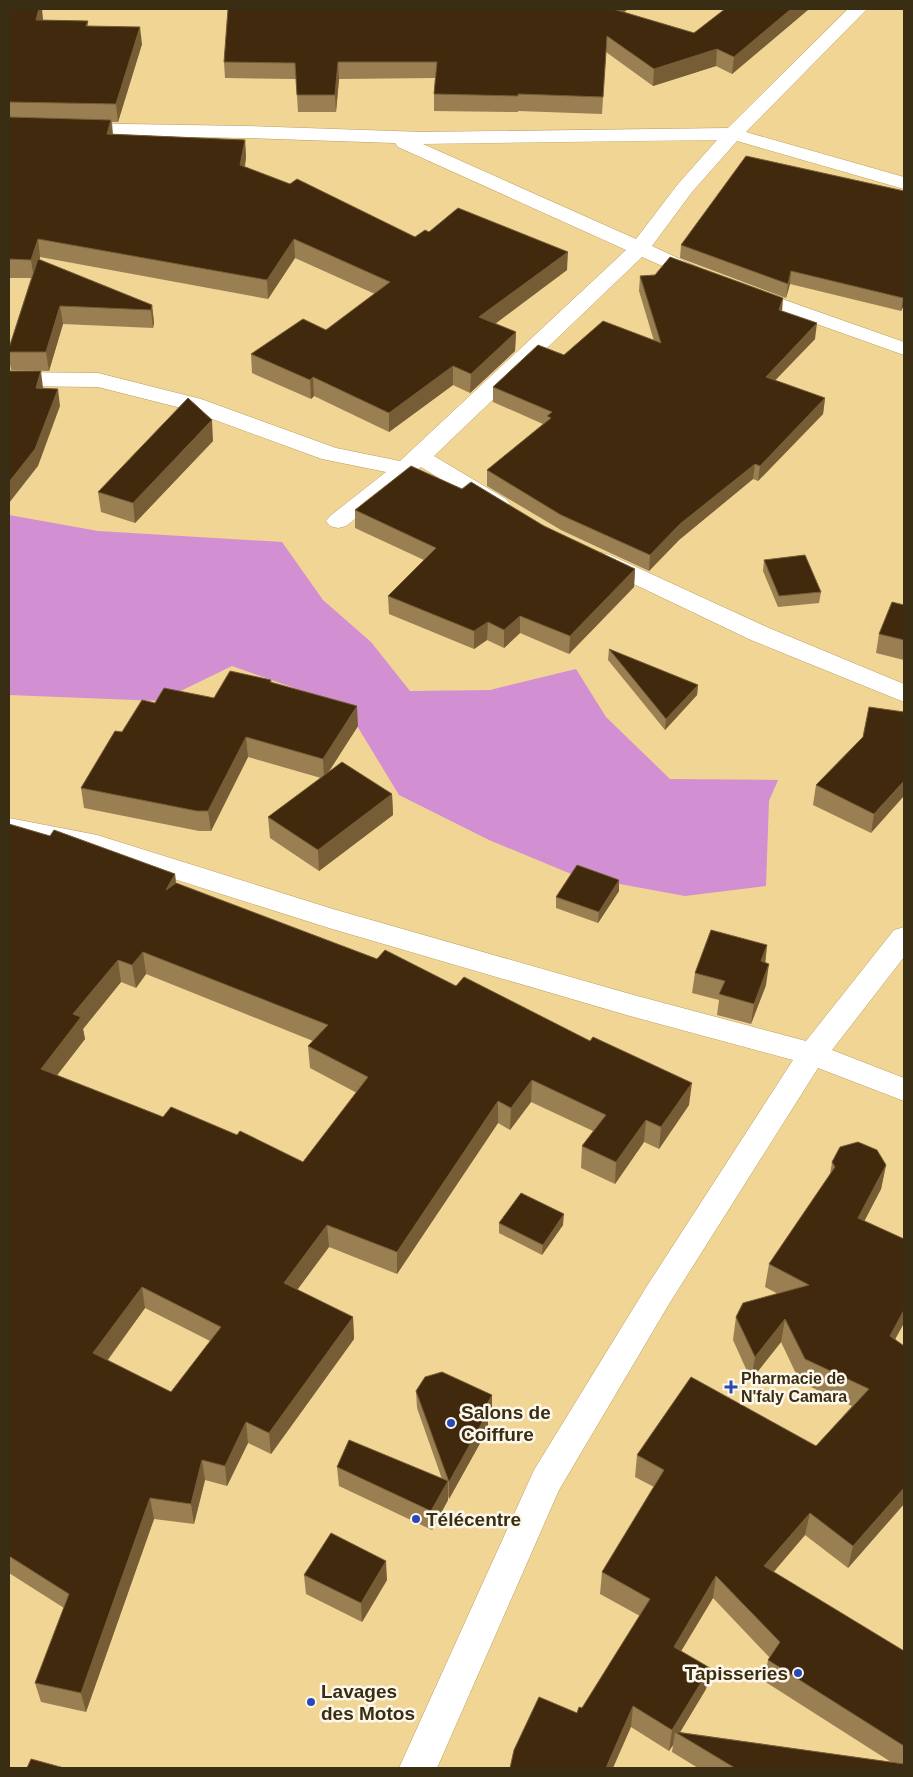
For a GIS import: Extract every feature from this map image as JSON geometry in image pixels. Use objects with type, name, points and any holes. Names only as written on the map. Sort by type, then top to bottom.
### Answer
[{"type":"street","points":[[338,521],[412,463],[639,249],[685,188],[734,134],[858,9]]},
{"type":"street","points":[[9,128],[245,132],[392,137],[734,134],[904,183]]},
{"type":"street","points":[[392,137],[683,269],[904,349]]},
{"type":"street","points":[[9,379],[98,380],[193,404],[330,454],[412,463],[519,517]]},
{"type":"street","points":[[580,550],[760,634],[904,694]]},
{"type":"street","points":[[9,827],[97,845],[329,918],[630,1005],[812,1054],[904,1090]]},
{"type":"street","points":[[418,1768],[546,1481],[658,1294],[812,1054],[904,937]]},
{"type":"shaded area","points":[[9,515],[98,531],[282,542],[323,600],[371,642],[410,691],[490,690],[576,669],[606,717],[670,779],[778,780],[769,801],[766,886],[685,896],[576,876],[489,840],[399,795],[345,706],[232,666],[160,701],[9,695]]},
{"type":"building","points":[[9,9],[39,9],[36,20],[88,21],[86,26],[140,27],[116,104],[9,102]]},
{"type":"building","points":[[228,9],[613,9],[694,33],[725,9],[791,9],[734,57],[717,49],[654,69],[607,36],[603,97],[434,94],[437,62],[338,62],[335,95],[297,95],[295,63],[224,62]]},
{"type":"building","points":[[9,117],[111,120],[107,134],[245,140],[240,165],[290,184],[297,179],[415,237],[425,230],[429,232],[458,208],[568,252],[479,317],[516,332],[471,374],[453,366],[389,413],[313,377],[310,380],[251,354],[303,319],[326,330],[390,282],[294,239],[267,280],[38,239],[31,260],[9,259]]},
{"type":"building","points":[[746,156],[904,191],[903,298],[791,271],[788,284],[681,245]]},
{"type":"building","points":[[670,257],[783,298],[779,310],[817,323],[766,377],[825,398],[760,466],[755,464],[680,524],[650,555],[561,515],[487,470],[551,418],[547,416],[552,412],[493,387],[538,345],[564,355],[603,321],[661,343],[640,276],[655,275]]},
{"type":"building","points":[[38,259],[152,305],[151,310],[60,306],[46,352],[9,352]]},
{"type":"building","points":[[9,371],[41,371],[36,388],[58,389],[35,449],[9,482]]},
{"type":"building","points":[[188,398],[212,420],[133,503],[98,492]]},
{"type":"building","points":[[411,466],[462,489],[471,482],[544,526],[635,569],[570,636],[520,616],[504,630],[488,622],[474,631],[388,596],[436,548],[355,510]]},
{"type":"building","points":[[805,555],[821,592],[779,596],[764,560]]},
{"type":"building","points":[[892,602],[904,605],[904,640],[879,634]]},
{"type":"building","points":[[609,649],[698,685],[666,719]]},
{"type":"building","points":[[230,671],[271,680],[270,682],[357,706],[323,759],[246,737],[208,811],[197,811],[81,788],[115,731],[122,732],[142,700],[155,703],[164,688],[214,698]]},
{"type":"building","points":[[869,707],[904,712],[904,781],[874,814],[816,785],[863,737]]},
{"type":"building","points":[[342,762],[392,794],[318,850],[268,817]]},
{"type":"building","points":[[9,824],[50,836],[54,830],[175,874],[166,890],[176,883],[377,959],[385,950],[456,986],[464,977],[590,1041],[593,1037],[692,1083],[661,1127],[646,1120],[616,1162],[582,1146],[606,1115],[532,1080],[511,1108],[498,1101],[397,1252],[327,1225],[284,1283],[353,1317],[269,1433],[246,1422],[225,1466],[202,1460],[191,1504],[150,1498],[81,1693],[35,1683],[69,1594],[9,1556]],"holes":[[[143,952],[328,1025],[308,1046],[368,1077],[303,1162],[240,1131],[237,1135],[171,1107],[163,1117],[41,1069],[81,1017],[73,1014],[118,960],[132,965]],[[142,1287],[221,1327],[171,1392],[93,1353]]]},
{"type":"building","points":[[577,865],[619,880],[599,912],[556,897]]},
{"type":"building","points":[[711,930],[767,945],[761,961],[769,964],[754,1004],[719,994],[725,981],[695,973]]},
{"type":"building","points":[[858,1142],[877,1150],[886,1165],[858,1218],[904,1239],[904,1310],[890,1336],[904,1346],[904,1488],[853,1546],[810,1513],[764,1566],[904,1651],[904,1746],[768,1660],[780,1642],[716,1576],[674,1647],[710,1668],[672,1730],[633,1706],[606,1768],[510,1768],[514,1750],[539,1697],[577,1713],[579,1707],[582,1708],[650,1599],[602,1572],[664,1470],[637,1455],[691,1377],[816,1446],[869,1389],[805,1359],[785,1319],[755,1357],[736,1317],[743,1303],[809,1285],[769,1264],[835,1167],[832,1162],[840,1147]]},
{"type":"building","points":[[521,1193],[564,1214],[543,1245],[499,1223]]},
{"type":"building","points":[[442,1372],[492,1395],[484,1410],[488,1412],[449,1482],[416,1391],[425,1377]]},
{"type":"building","points":[[349,1440],[448,1481],[431,1511],[337,1467]]},
{"type":"building","points":[[331,1533],[386,1561],[361,1603],[304,1575]]},
{"type":"building","points":[[675,1732],[904,1764],[904,1768],[735,1768]]},
{"type":"building","points":[[31,1759],[64,1768],[27,1768]]},
{"type":"place","name":"Pharmacie de N'faly Camara","points":[[731,1387]]},
{"type":"place","name":"Salons de Coiffure","points":[[451,1423]]},
{"type":"place","name":"Télécentre","points":[[416,1519]]},
{"type":"place","name":"Tapisseries","points":[[798,1673]]},
{"type":"place","name":"Lavages des Motos","points":[[311,1702]]}]
